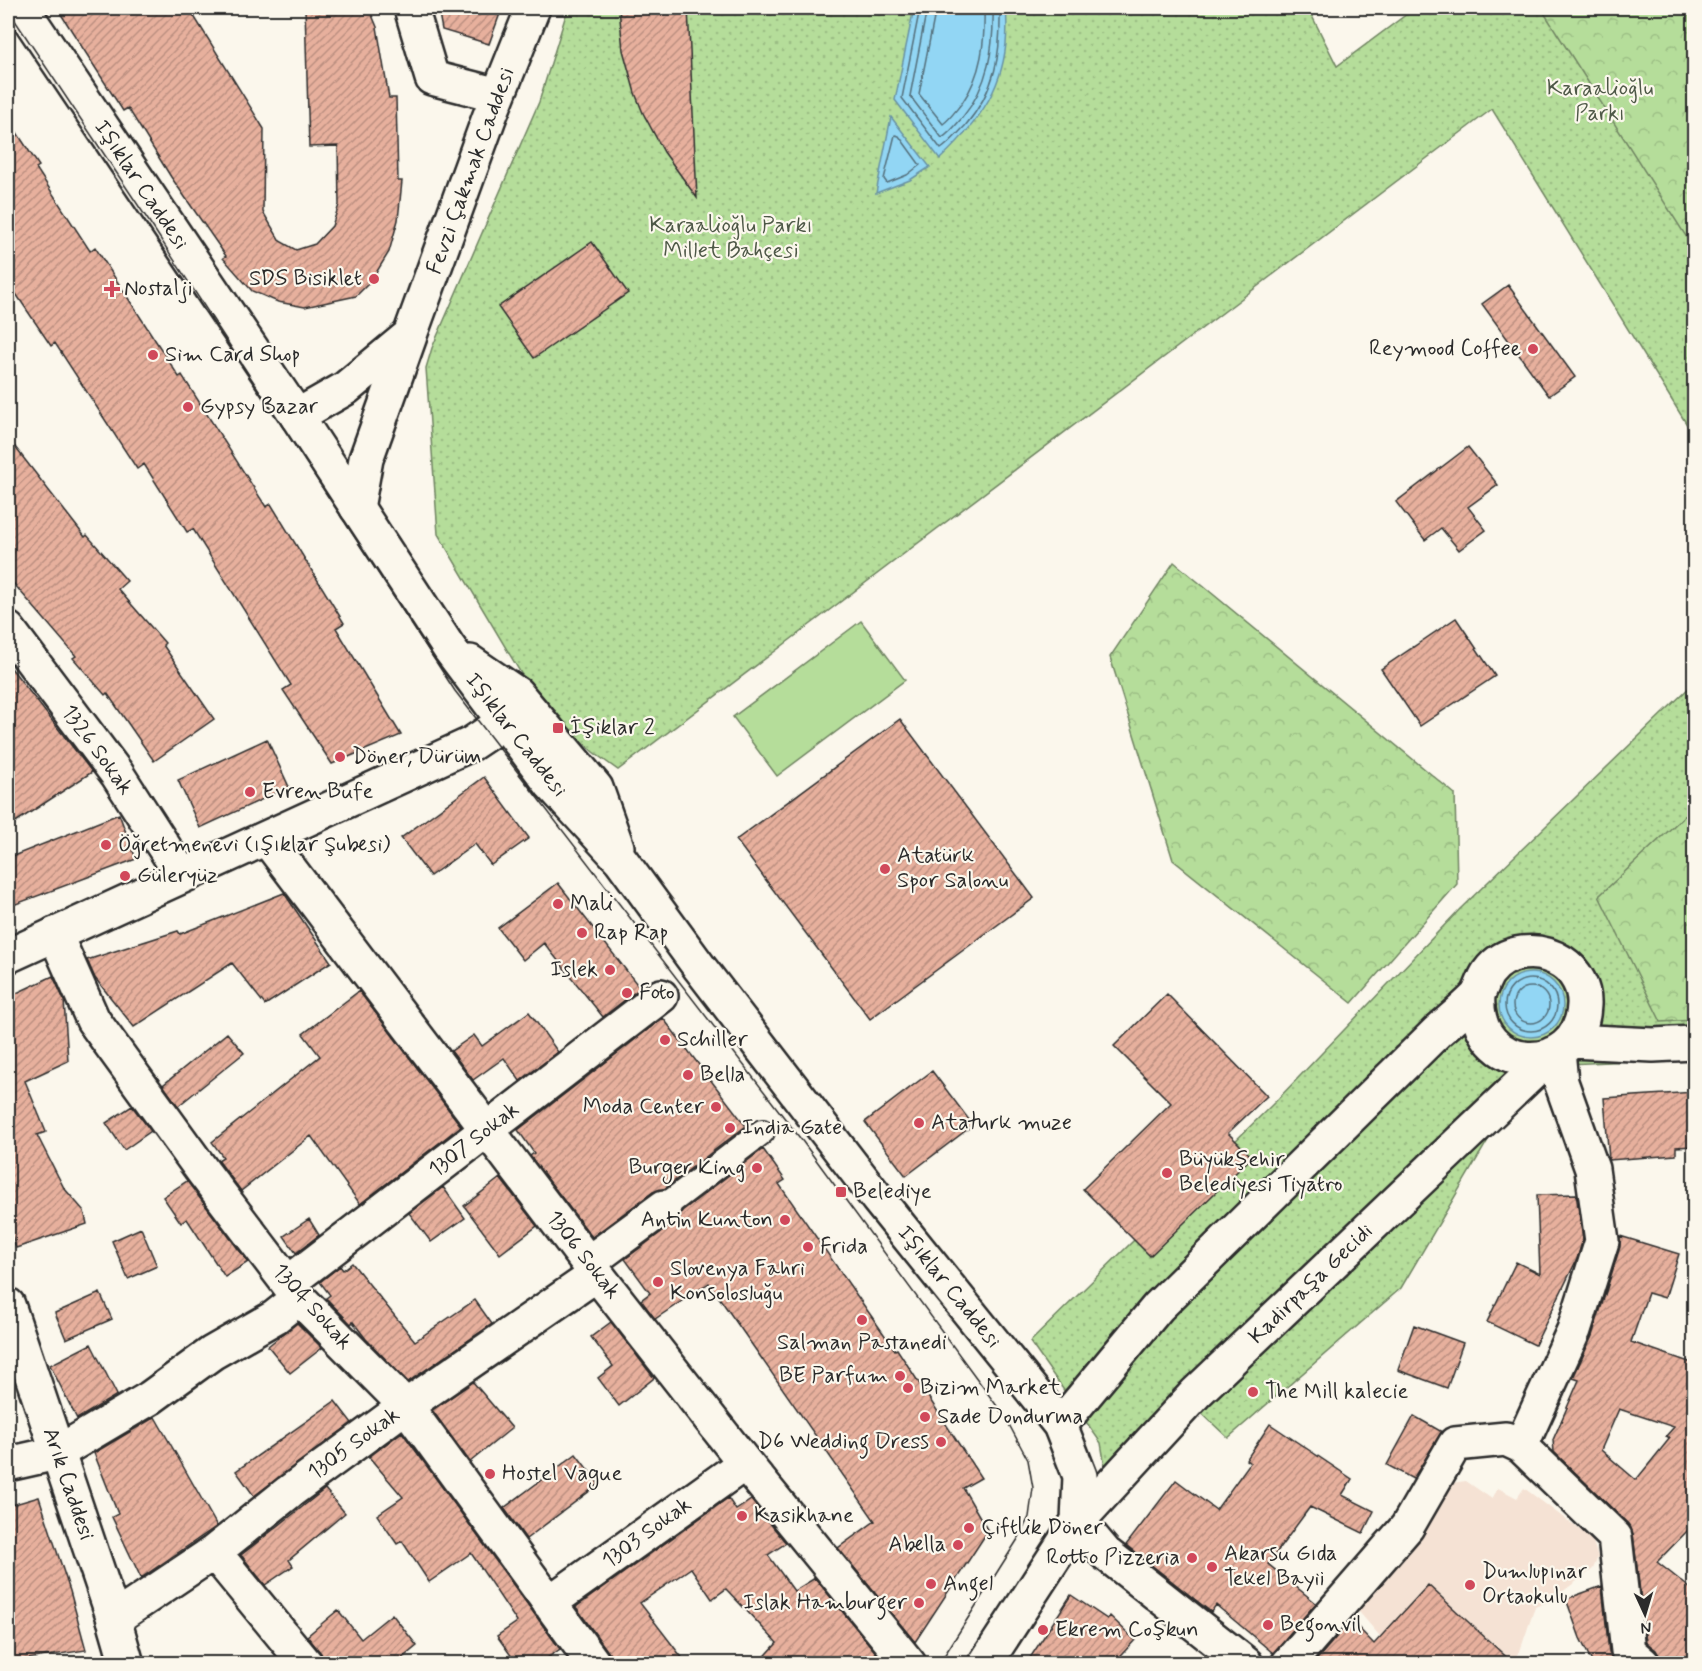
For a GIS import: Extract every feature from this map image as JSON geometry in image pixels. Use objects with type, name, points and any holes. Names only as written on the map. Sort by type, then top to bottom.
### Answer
[{"type":"street","name":"Işıklar Caddesi","points":[[22,8],[297,416],[449,648],[551,784],[621,860],[700,968],[877,1198],[1060,1425]]},
{"type":"street","points":[[411,8],[432,78],[498,94]]},
{"type":"street","name":"Fevzi Çakmak Caddesi","points":[[357,508],[366,459],[498,94],[533,8]]},
{"type":"street","points":[[297,416],[346,388],[410,335]]},
{"type":"street","name":"1326 Sokak","points":[[8,629],[117,774],[182,875]]},
{"type":"street","points":[[449,648],[517,694],[596,788],[621,860]]},
{"type":"street","points":[[8,956],[471,744],[504,722]]},
{"type":"street","name":"1306 Sokak","points":[[267,839],[593,1269],[745,1463],[909,1664]]},
{"type":"street","name":"1304 Sokak","points":[[55,934],[93,1020],[204,1173],[293,1291],[406,1406],[594,1664]]},
{"type":"street","points":[[1521,1446],[1574,1330],[1602,1241],[1592,1169],[1560,1082],[1560,1049],[1579,1029],[1584,1016],[1585,1002],[1576,976],[1554,957],[1541,953],[1527,952],[1501,961],[1490,970],[1483,982],[1478,995],[1477,1009],[1480,1023],[1495,1046],[1507,1054],[1520,1058],[1534,1059],[1560,1049],[1695,1042]]},
{"type":"street","points":[[1246,1664],[1105,1553],[1078,1521],[1080,1476],[1060,1425],[1158,1307],[1430,1039],[1478,995]]},
{"type":"street","name":"1307 Sokak","points":[[8,1464],[57,1453],[150,1398],[212,1353],[275,1317],[293,1291],[487,1130],[661,996]]},
{"type":"street","name":"Kadirpaşa Gecidi","points":[[985,1664],[1078,1521],[1196,1394],[1560,1049]]},
{"type":"street","name":"1305 Sokak","points":[[114,1619],[214,1552],[288,1492],[593,1269],[664,1206],[762,1132]]},
{"type":"street","name":"Arık Caddesi","points":[[8,1305],[114,1619],[127,1664]]},
{"type":"street","points":[[1288,1664],[1407,1527],[1455,1444],[1506,1439],[1521,1446],[1615,1537],[1629,1651],[1643,1664]]},
{"type":"street","name":"1303 Sokak","points":[[549,1603],[745,1463]]},
{"type":"street","points":[[214,1552],[306,1664]]},
{"type":"shaded area","name":"Dumlupınar Ortaokulu","points":[[1466,1481],[1492,1499],[1498,1488],[1517,1498],[1524,1488],[1592,1539],[1598,1557],[1593,1569],[1550,1601],[1535,1607],[1520,1651],[1510,1663],[1403,1663],[1354,1606],[1443,1484]]},
{"type":"green space","name":"Karaalioğlu Parkı Millet Bahçesi","points":[[568,8],[1308,8],[1337,66],[1415,8],[1694,8],[1694,436],[1492,109],[618,770],[593,752],[535,697],[438,534],[426,368],[432,348],[539,102]]},
{"type":"green space","points":[[1541,8],[1694,8],[1694,249]]},
{"type":"green space","points":[[1174,562],[1455,794],[1457,884],[1352,1003],[1173,860],[1110,657]]},
{"type":"green space","points":[[861,621],[905,680],[777,776],[733,717]]},
{"type":"green space","points":[[1694,683],[1694,1058],[1567,1064],[1518,1089],[1401,1288],[1228,1438],[1191,1403],[1106,1472],[1101,1443],[1030,1342],[1276,1101],[1460,909]]},
{"type":"green space","points":[[1694,807],[1694,1020],[1661,1022],[1599,896]]},
{"type":"water","points":[[914,8],[1006,8],[1005,53],[993,92],[971,126],[940,159],[895,100]]},
{"type":"water","points":[[891,117],[930,167],[910,180],[876,193]]},
{"type":"water","points":[[1531,973],[1549,978],[1554,982],[1558,987],[1563,1005],[1558,1023],[1554,1028],[1549,1032],[1531,1037],[1513,1032],[1508,1028],[1504,1023],[1499,1005],[1504,987],[1508,982],[1513,978]]},
{"type":"building","points":[[57,8],[189,8],[264,129],[263,212],[280,241],[296,250],[315,244],[332,226],[339,205],[338,146],[309,147],[305,8],[369,8],[377,27],[389,98],[396,98],[398,181],[402,181],[398,220],[389,252],[371,281],[356,296],[305,307],[278,302],[252,291],[223,258],[226,256],[171,177],[128,108],[123,111]]},
{"type":"building","points":[[438,8],[502,8],[489,44],[442,30]]},
{"type":"building","points":[[619,8],[688,8],[697,198],[664,152],[643,113],[623,50]]},
{"type":"building","points":[[8,119],[39,166],[36,168],[90,251],[95,247],[179,377],[182,375],[266,507],[271,504],[344,623],[336,628],[401,735],[332,764],[283,690],[291,685],[193,529],[187,532],[144,464],[137,469],[55,343],[51,346],[8,282]]},
{"type":"building","points":[[592,242],[628,293],[534,358],[498,307]]},
{"type":"building","points":[[1508,285],[1575,377],[1549,396],[1482,304]]},
{"type":"building","points":[[8,438],[85,537],[87,535],[127,581],[118,589],[165,643],[163,645],[214,719],[154,761],[107,693],[105,695],[73,658],[76,656],[8,577]]},
{"type":"building","points":[[1468,447],[1498,485],[1468,507],[1486,530],[1459,550],[1441,528],[1425,540],[1396,502]]},
{"type":"building","points":[[1456,618],[1495,676],[1420,726],[1381,669]]},
{"type":"building","points":[[8,664],[92,772],[8,827]]},
{"type":"building","name":"Atatürk Spor Salonu","points":[[900,719],[1034,898],[870,1019],[736,840]]},
{"type":"building","points":[[267,739],[289,787],[200,828],[178,780]]},
{"type":"building","points":[[484,777],[529,838],[491,865],[475,844],[430,876],[401,838]]},
{"type":"building","points":[[119,814],[136,859],[8,907],[8,858]]},
{"type":"building","points":[[558,883],[640,988],[603,1017],[544,943],[523,960],[498,928]]},
{"type":"building","points":[[284,893],[331,962],[265,1005],[232,963],[134,1027],[95,978],[87,960],[178,931],[180,934]]},
{"type":"building","points":[[53,976],[64,1000],[68,1061],[25,1081],[46,1132],[37,1135],[64,1188],[84,1211],[87,1224],[16,1248],[8,1224],[8,997]]},
{"type":"building","points":[[359,991],[461,1126],[360,1204],[311,1136],[241,1191],[218,1160],[223,1157],[212,1142],[320,1056],[303,1034]]},
{"type":"building","points":[[1167,994],[1267,1096],[1228,1133],[1252,1157],[1150,1256],[1083,1189],[1171,1103],[1114,1046]]},
{"type":"building","points":[[529,1012],[558,1052],[520,1081],[504,1058],[473,1080],[451,1051],[474,1035],[482,1046]]},
{"type":"building","points":[[663,1018],[746,1126],[664,1189],[653,1192],[592,1237],[530,1156],[534,1153],[518,1130]]},
{"type":"building","points":[[227,1033],[244,1053],[178,1106],[163,1085]]},
{"type":"building","name":"Ataturk muze","points":[[932,1071],[973,1125],[906,1176],[865,1122]]},
{"type":"building","points":[[1695,1092],[1695,1146],[1676,1147],[1676,1155],[1609,1160],[1604,1098]]},
{"type":"building","points":[[132,1106],[151,1131],[124,1150],[106,1123]]},
{"type":"building","points":[[763,1149],[785,1180],[779,1184],[895,1350],[897,1349],[981,1478],[963,1488],[988,1531],[915,1642],[838,1548],[875,1521],[709,1283],[655,1319],[641,1300],[650,1293],[625,1259],[675,1222],[682,1211]]},
{"type":"building","points":[[500,1178],[537,1226],[500,1254],[464,1206]]},
{"type":"building","points":[[187,1181],[248,1262],[225,1277],[187,1219],[181,1223],[163,1197]]},
{"type":"building","points":[[443,1187],[465,1218],[431,1242],[409,1213]]},
{"type":"building","points":[[1576,1194],[1583,1239],[1577,1259],[1535,1345],[1487,1322],[1516,1262],[1540,1274],[1537,1195]]},
{"type":"building","points":[[309,1219],[319,1235],[296,1253],[284,1236]]},
{"type":"building","points":[[141,1228],[157,1266],[128,1279],[112,1241]]},
{"type":"building","points":[[1620,1236],[1679,1254],[1665,1298],[1648,1293],[1631,1342],[1695,1364],[1695,1523],[1657,1562],[1695,1592],[1695,1664],[1661,1664],[1656,1650],[1646,1642],[1633,1534],[1628,1524],[1554,1452],[1553,1440],[1579,1380],[1573,1378],[1592,1336],[1620,1247]],"holes":[[[1619,1409],[1674,1427],[1666,1436],[1670,1438],[1636,1480],[1601,1450]]]},
{"type":"building","points":[[352,1263],[415,1341],[475,1300],[492,1324],[408,1382],[366,1339],[353,1322],[351,1324],[326,1298],[330,1295],[320,1282],[340,1266],[343,1270]]},
{"type":"building","points":[[100,1293],[112,1319],[66,1339],[55,1313]]},
{"type":"building","points":[[611,1322],[654,1378],[619,1406],[598,1378],[613,1366],[591,1337]]},
{"type":"building","points":[[297,1323],[322,1348],[290,1373],[268,1346]]},
{"type":"building","points":[[1414,1325],[1463,1343],[1447,1388],[1398,1370]]},
{"type":"building","points":[[91,1344],[117,1395],[77,1419],[50,1365]]},
{"type":"building","points":[[473,1382],[512,1428],[470,1462],[432,1410]]},
{"type":"building","points":[[335,1401],[352,1423],[254,1496],[236,1471]]},
{"type":"building","points":[[1414,1416],[1442,1432],[1413,1479],[1387,1465]]},
{"type":"building","points":[[155,1417],[217,1526],[141,1578],[112,1517],[118,1514],[94,1453]]},
{"type":"building","points":[[1270,1424],[1352,1479],[1342,1495],[1374,1511],[1363,1533],[1310,1507],[1268,1564],[1316,1603],[1273,1653],[1216,1605],[1211,1612],[1126,1545],[1176,1480],[1216,1510],[1250,1463],[1246,1460]]},
{"type":"building","points":[[402,1432],[560,1649],[539,1664],[517,1664],[497,1636],[517,1622],[471,1553],[429,1582],[402,1541],[397,1544],[377,1515],[403,1497],[369,1457]]},
{"type":"building","points":[[576,1454],[599,1484],[526,1539],[504,1508]]},
{"type":"building","points":[[325,1489],[345,1513],[289,1560],[293,1566],[265,1585],[241,1555]]},
{"type":"building","points":[[39,1497],[70,1591],[86,1650],[8,1662],[8,1506]]},
{"type":"building","points":[[728,1498],[736,1510],[751,1500],[786,1543],[768,1555],[794,1591],[815,1578],[882,1660],[879,1664],[758,1664],[777,1643],[726,1589],[712,1599],[691,1568],[640,1603],[687,1664],[612,1664],[609,1653],[576,1607]]},
{"type":"building","points":[[1428,1585],[1514,1664],[1313,1664],[1351,1620],[1374,1644]]},
{"type":"building","points":[[1602,1586],[1609,1653],[1615,1664],[1593,1664],[1580,1638],[1566,1599]]},
{"type":"building","points":[[1071,1595],[1107,1619],[1110,1616],[1135,1640],[1113,1664],[1026,1664]]},
{"type":"building","points":[[338,1610],[361,1639],[392,1614],[417,1646],[395,1664],[324,1664],[321,1653],[307,1636]]},
{"type":"tram line","points":[[8,10],[154,229],[455,691],[803,1142],[1005,1417],[1028,1460],[1033,1488],[1029,1517],[1018,1539],[939,1664]]},
{"type":"place","name":"SDS Bisiklet","points":[[374,279]]},
{"type":"place","name":"Nostalji","points":[[112,289]]},
{"type":"place","name":"Reymood Coffee","points":[[1533,349]]},
{"type":"place","name":"Sim Card Shop","points":[[153,355]]},
{"type":"place","name":"Gypsy Bazar","points":[[188,407]]},
{"type":"place","name":"İşiklar 2","points":[[558,728]]},
{"type":"place","name":"Döner, Dürüm","points":[[340,757]]},
{"type":"place","name":"Evren Bufe","points":[[250,792]]},
{"type":"place","name":"Öğretmenevi (ışıklar Şubesi)","points":[[106,845]]},
{"type":"place","name":"Atatürk Spor Salonu","points":[[885,869]]},
{"type":"place","name":"Güleryüz","points":[[125,876]]},
{"type":"place","name":"Mali","points":[[558,904]]},
{"type":"place","name":"Rap Rap","points":[[582,933]]},
{"type":"place","name":"Islek","points":[[610,970]]},
{"type":"place","name":"Foto","points":[[627,993]]},
{"type":"place","name":"Schiller","points":[[665,1040]]},
{"type":"place","name":"Bella","points":[[688,1075]]},
{"type":"place","name":"Moda Center","points":[[716,1107]]},
{"type":"place","name":"Ataturk muze","points":[[919,1123]]},
{"type":"place","name":"India Gate","points":[[730,1128]]},
{"type":"place","name":"Burger King","points":[[757,1168]]},
{"type":"place","name":"Büyükşehir Belediyesi Tiyatro","points":[[1167,1173]]},
{"type":"place","name":"Belediye","points":[[841,1192]]},
{"type":"place","name":"Antin Kunton","points":[[785,1220]]},
{"type":"place","name":"Frida","points":[[808,1247]]},
{"type":"place","name":"Slovenya Fahri Konsolosluğu","points":[[658,1282]]},
{"type":"place","name":"Salman Pastanedi","points":[[862,1320]]},
{"type":"place","name":"BE Parfum","points":[[900,1376]]},
{"type":"place","name":"Bizim Market","points":[[908,1388]]},
{"type":"place","name":"The Mill kalecie","points":[[1253,1392]]},
{"type":"place","name":"Sade Dondurma","points":[[925,1417]]},
{"type":"place","name":"D6 Wedding Dress","points":[[941,1442]]},
{"type":"place","name":"Hostel Vague","points":[[490,1474]]},
{"type":"place","name":"Kasikhane","points":[[742,1516]]},
{"type":"place","name":"Çiftlik Döner","points":[[969,1528]]},
{"type":"place","name":"Abella","points":[[958,1545]]},
{"type":"place","name":"Rotto Pizzeria","points":[[1192,1558]]},
{"type":"place","name":"Akarsu Gıda Tekel Bayii","points":[[1212,1567]]},
{"type":"place","name":"Angel","points":[[931,1584]]},
{"type":"place","name":"Dumlupınar Ortaokulu","points":[[1470,1585]]},
{"type":"place","name":"Islak Hamburger","points":[[919,1603]]},
{"type":"place","name":"Begonvil","points":[[1268,1625]]},
{"type":"place","name":"Ekrem Coşkun","points":[[1043,1630]]},
{"type":"park label","name":"Karaalioğlu Parkı","points":[[1600,102]]}]
